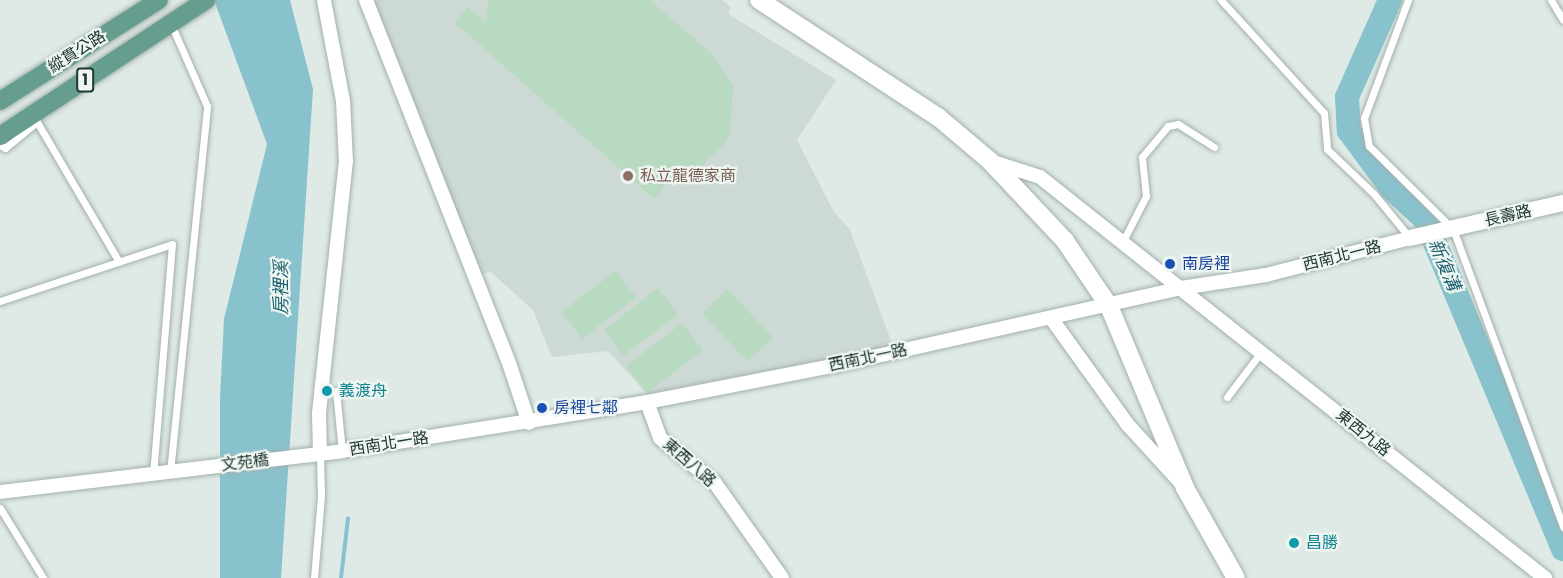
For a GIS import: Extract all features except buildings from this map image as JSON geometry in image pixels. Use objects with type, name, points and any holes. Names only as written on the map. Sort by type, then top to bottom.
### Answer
[{"type":"main road","name":"1","points":[[170,24],[206,0]]},
{"type":"main road","points":[[759,0],[938,117],[990,160],[1065,241],[1109,306],[1185,488],[1236,578]]},
{"type":"main road","name":"縱貫公路","points":[[0,101],[155,1]]},
{"type":"main road","name":"縱貫公路","points":[[0,136],[170,24]]},
{"type":"street","points":[[320,454],[319,413],[346,162],[343,101],[324,0]]},
{"type":"street","points":[[366,0],[510,366],[529,423]]},
{"type":"street","name":"東西九路","points":[[990,160],[1040,177],[1545,578]]},
{"type":"street","name":"長壽路","points":[[1410,238],[1563,203]]},
{"type":"street","name":"西南北一路","points":[[320,454],[529,423],[647,402],[1109,306],[1181,288],[1266,275],[1410,238]]},
{"type":"street","points":[[1051,318],[1128,426],[1185,488]]},
{"type":"street","name":"東西八路","points":[[647,402],[660,438],[715,483],[782,578]]},
{"type":"street","name":"文苑橋","points":[[170,472],[320,454]]},
{"type":"street","points":[[0,492],[170,472]]},
{"type":"lane","points":[[1408,0],[1365,118],[1369,146],[1453,229],[1563,527]]},
{"type":"lane","points":[[1551,0],[1563,20]]},
{"type":"lane","points":[[1226,2],[1324,113],[1327,149],[1374,194],[1410,238]]},
{"type":"lane","points":[[170,24],[207,106],[170,472]]},
{"type":"lane","points":[[0,145],[5,148],[38,122],[118,262]]},
{"type":"lane","points":[[1123,241],[1146,196],[1142,157],[1168,126],[1178,124],[1214,147]]},
{"type":"lane","points":[[0,301],[172,244],[153,474]]},
{"type":"lane","points":[[1227,397],[1262,352]]},
{"type":"lane","points":[[336,391],[342,451]]},
{"type":"lane","points":[[314,578],[321,496],[320,454]]},
{"type":"lane","points":[[0,508],[43,578]]},
{"type":"shaded area","name":"私立龍德家商","points":[[373,0],[722,0],[731,7],[728,14],[836,80],[797,140],[834,212],[850,230],[893,346],[647,394],[608,351],[552,357],[533,310],[490,271],[479,275]]},
{"type":"green space","points":[[488,0],[650,0],[714,56],[733,86],[730,133],[724,144],[697,171],[667,181],[654,199],[454,22],[468,7],[486,22]]},
{"type":"green space","points":[[615,271],[636,297],[582,339],[562,312]]},
{"type":"green space","points":[[658,288],[678,314],[623,356],[604,330]]},
{"type":"green space","points":[[728,289],[773,338],[747,361],[702,313]]},
{"type":"green space","points":[[682,323],[703,350],[647,393],[626,366]]},
{"type":"water","name":"房裡溪","points":[[214,0],[290,0],[313,89],[281,578],[220,578],[220,398],[224,319],[267,144]]},
{"type":"waterway","name":"新復溝","points":[[1390,0],[1347,97],[1349,131],[1391,188],[1425,219],[1563,549]]},
{"type":"waterway","points":[[341,578],[348,518]]},
{"type":"place","name":"私立龍德家商","points":[[628,176]]},
{"type":"place","name":"南房裡","points":[[1170,264]]},
{"type":"place","name":"義渡舟","points":[[327,391]]},
{"type":"place","name":"房裡七鄰","points":[[542,408]]},
{"type":"place","name":"昌勝","points":[[1294,543]]}]
